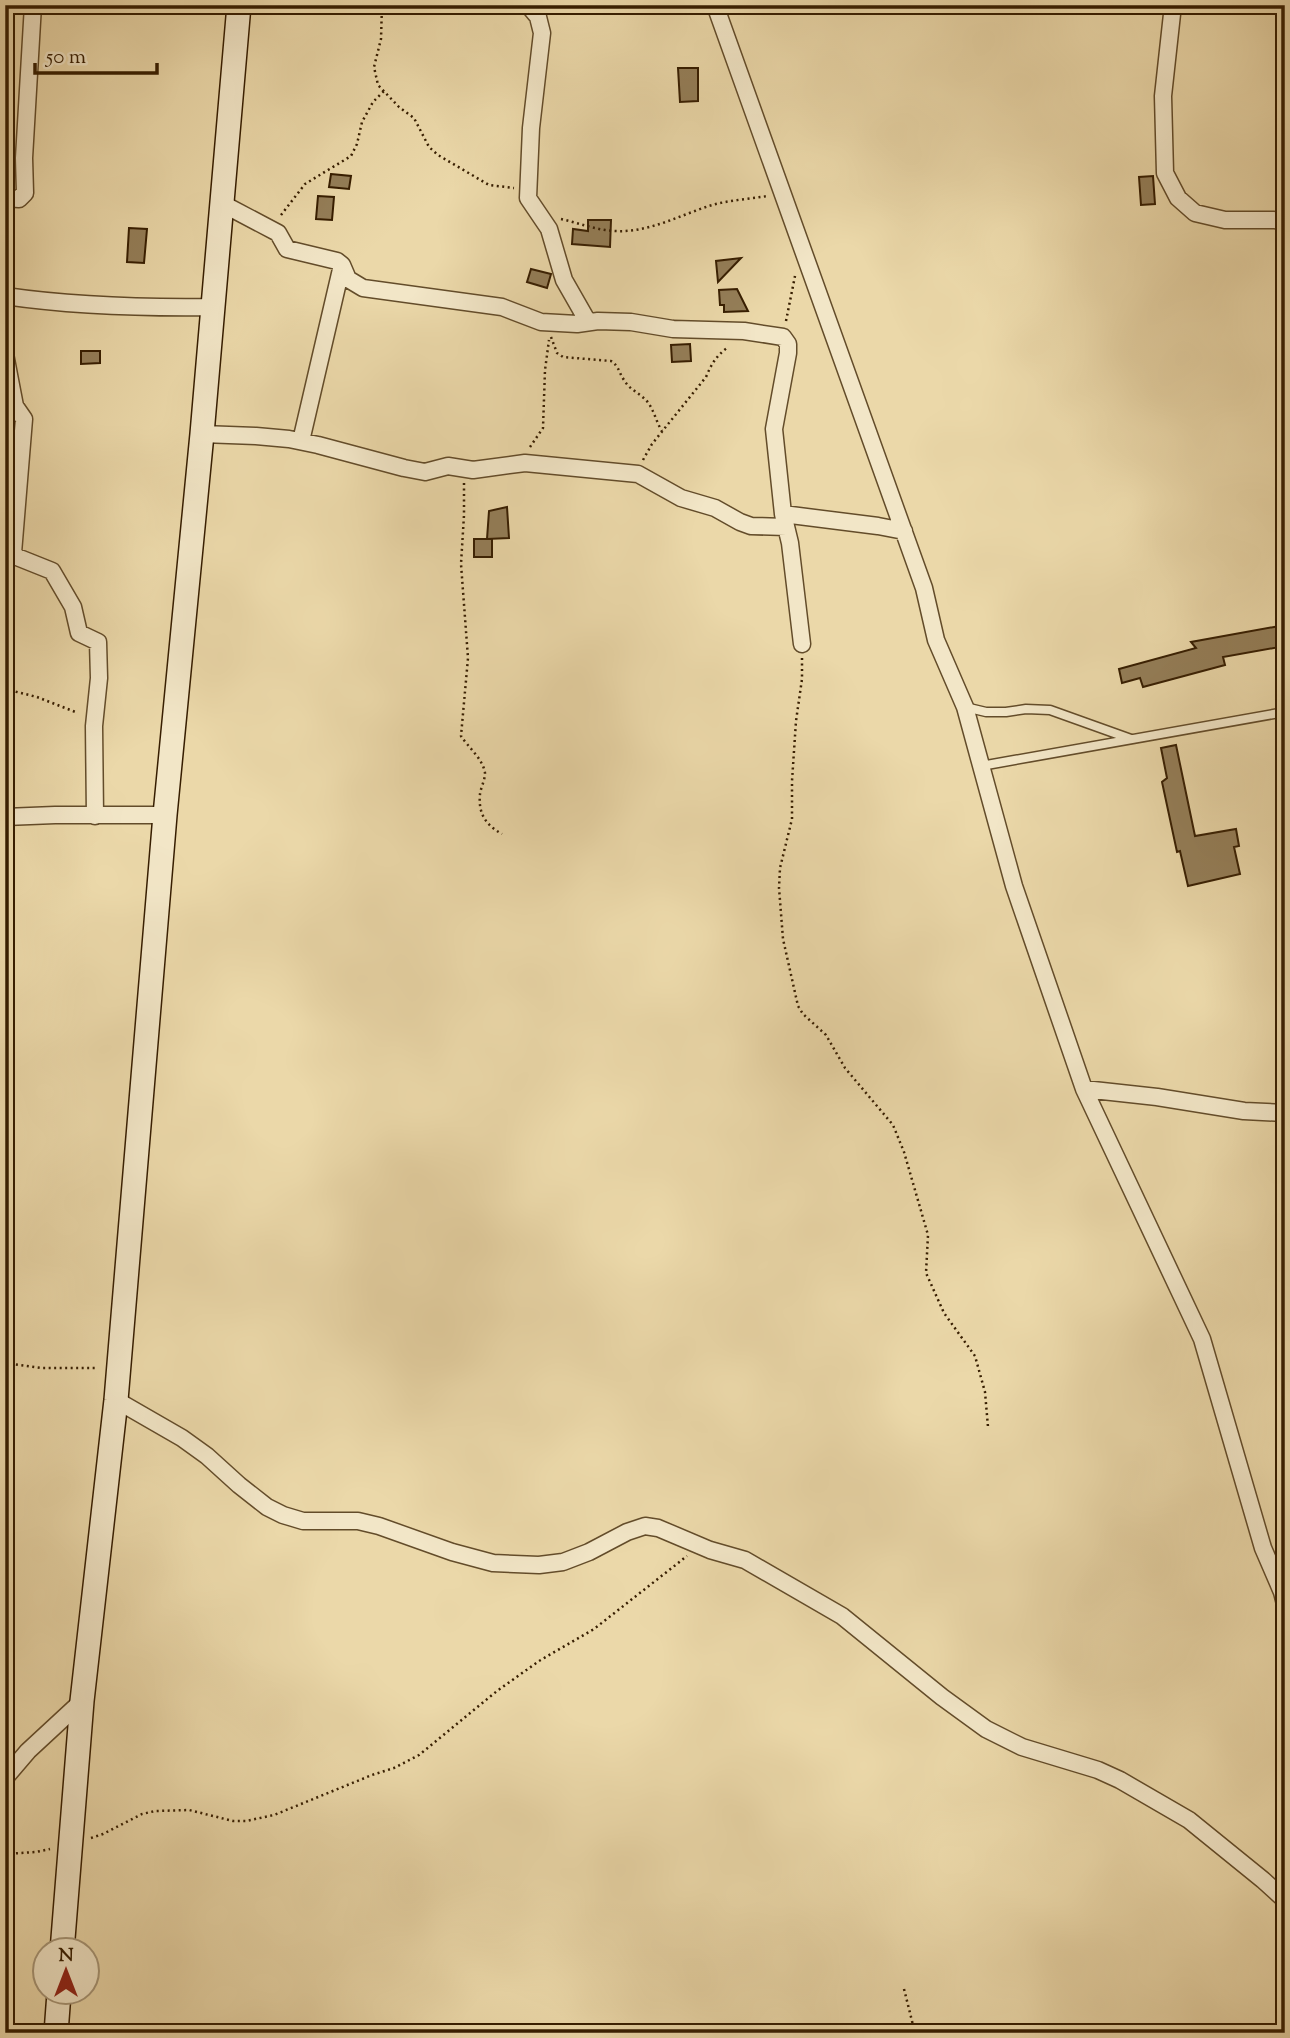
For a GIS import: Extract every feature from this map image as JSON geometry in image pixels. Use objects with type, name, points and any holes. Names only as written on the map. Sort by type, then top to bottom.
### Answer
[{"type":"main road","points":[[63,1937],[82,1701],[116,1400],[165,815],[214,307],[239,5]]},
{"type":"main road","points":[[56,2033],[58,2007]]},
{"type":"street","points":[[5,198],[19,200],[25,193],[24,158],[33,5]]},
{"type":"street","points":[[528,5],[538,17],[542,33],[530,141],[528,198],[545,221],[554,241],[564,280],[588,323]]},
{"type":"street","points":[[715,5],[925,588],[936,640],[965,707],[1014,886],[1084,1089],[1202,1339],[1263,1548],[1285,1604]]},
{"type":"street","points":[[1172,5],[1163,96],[1163,153],[1165,173],[1169,181],[1178,198],[1195,213],[1225,220],[1285,222]]},
{"type":"street","points":[[223,204],[278,233],[287,249],[328,258],[342,265],[348,279],[363,288],[502,307],[541,322],[631,322],[673,329],[744,331],[783,337],[788,344],[788,353],[774,429],[802,644]]},
{"type":"street","points":[[301,441],[342,265]]},
{"type":"street","points":[[5,296],[90,305],[214,307]]},
{"type":"street","points":[[5,354],[15,406],[24,419],[12,550],[17,557],[52,571],[73,607],[79,633],[98,642],[98,690],[94,718],[95,816]]},
{"type":"street","points":[[202,434],[301,441],[425,472],[448,466],[463,469],[520,464],[558,465],[638,474],[681,498],[715,508],[751,526],[785,521],[878,526],[904,531]]},
{"type":"street","points":[[878,526],[895,506]]},
{"type":"street","points":[[5,817],[55,814],[165,815]]},
{"type":"street","points":[[1084,1089],[1244,1111],[1285,1113]]},
{"type":"street","points":[[116,1400],[182,1438],[267,1507],[303,1521],[358,1521],[493,1563],[539,1565],[563,1562],[645,1526],[658,1528],[745,1560],[842,1616],[986,1729],[1022,1748],[1098,1770],[1189,1820],[1285,1900]]},
{"type":"street","points":[[5,1778],[29,1751],[82,1701]]},
{"type":"lane","points":[[965,707],[986,712],[1050,710],[1132,739]]},
{"type":"lane","points":[[981,766],[1285,712]]},
{"type":"path","points":[[382,5],[381,39],[374,67],[377,85],[414,118],[429,147],[438,155],[489,185],[512,187],[528,198]]},
{"type":"path","points":[[271,229],[305,184],[351,156],[362,122],[373,102],[384,91]]},
{"type":"path","points":[[539,215],[598,229],[634,230],[649,228],[712,205],[782,195]]},
{"type":"path","points":[[783,337],[800,245]]},
{"type":"path","points":[[638,474],[652,444],[706,377],[719,354],[744,331]]},
{"type":"path","points":[[520,464],[543,428],[545,370],[550,333],[557,353],[563,357],[611,361],[616,364],[627,384],[651,407],[662,431]]},
{"type":"path","points":[[463,469],[461,564],[468,658],[461,736],[485,772],[480,801],[484,818],[489,826],[502,834]]},
{"type":"path","points":[[802,644],[802,679],[790,801],[792,819],[780,868],[779,888],[783,939],[796,997],[803,1014],[826,1035],[845,1068],[893,1125],[911,1174],[928,1235],[926,1273],[944,1313],[975,1356],[985,1391],[988,1427]]},
{"type":"path","points":[[5,689],[37,697],[94,718]]},
{"type":"path","points":[[5,1363],[42,1368],[118,1368]]},
{"type":"path","points":[[5,1854],[36,1852],[70,1845],[155,1811],[189,1810],[233,1821],[275,1815],[394,1768],[419,1755],[538,1661],[594,1629],[701,1546]]},
{"type":"path","points":[[904,1989],[915,2033]]},
{"type":"building","points":[[678,68],[698,68],[698,101],[680,102]]},
{"type":"building","points":[[331,174],[351,176],[349,189],[329,187]]},
{"type":"building","points":[[1153,176],[1155,204],[1141,205],[1139,177]]},
{"type":"building","points":[[318,196],[334,197],[332,220],[316,219]]},
{"type":"building","points":[[588,220],[611,220],[610,247],[572,244],[573,229],[588,231]]},
{"type":"building","points":[[129,228],[147,229],[144,263],[127,262]]},
{"type":"building","points":[[741,258],[718,282],[716,261]]},
{"type":"building","points":[[531,269],[551,274],[547,288],[527,282]]},
{"type":"building","points":[[737,289],[748,311],[724,312],[724,305],[720,305],[719,290]]},
{"type":"building","points":[[690,344],[691,361],[672,362],[671,345]]},
{"type":"building","points":[[81,351],[100,351],[100,363],[81,364]]},
{"type":"building","points":[[507,507],[509,538],[487,539],[489,511]]},
{"type":"building","points":[[474,539],[492,539],[492,557],[474,557]]},
{"type":"building","points":[[1285,625],[1285,646],[1223,657],[1225,665],[1143,687],[1140,678],[1122,683],[1119,669],[1196,648],[1191,642]]},
{"type":"building","points":[[1176,745],[1195,836],[1236,829],[1239,846],[1234,847],[1240,874],[1188,886],[1180,851],[1177,852],[1162,782],[1167,778],[1161,748]]}]
